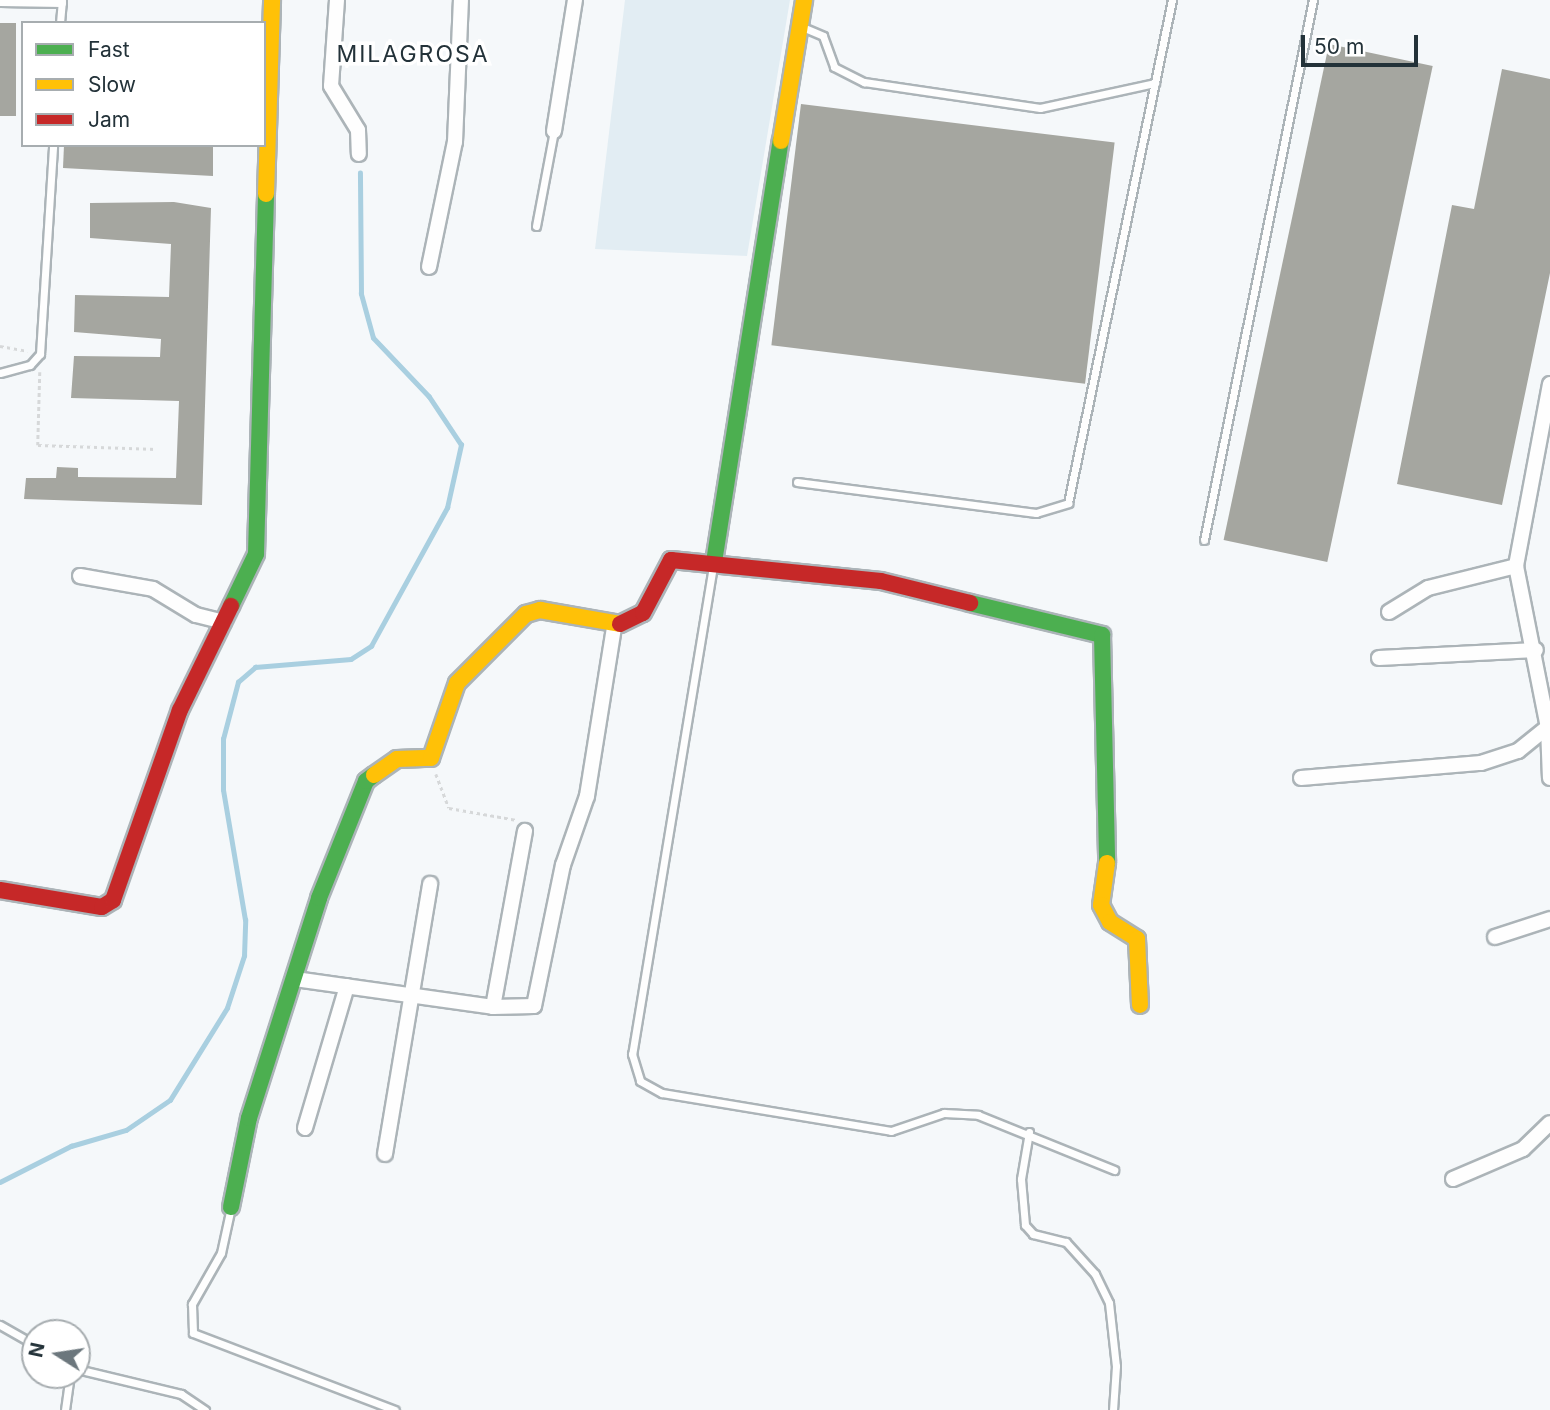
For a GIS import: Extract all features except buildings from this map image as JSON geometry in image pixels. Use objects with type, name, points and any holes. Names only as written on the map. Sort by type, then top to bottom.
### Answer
[{"type":"street","points":[[0,890],[109,905],[180,710],[248,575],[260,532],[272,0]]},
{"type":"street","points":[[337,0],[331,86],[358,130],[359,154]]},
{"type":"street","points":[[429,267],[455,142],[461,0]]},
{"type":"street","points":[[554,131],[575,0]]},
{"type":"street","points":[[714,562],[804,0]]},
{"type":"street","points":[[1550,384],[1516,566],[1536,650],[1548,727],[1550,778]]},
{"type":"street","points":[[231,1207],[249,1118],[295,979],[318,898],[366,781],[397,759],[432,758],[457,683],[526,614],[540,610],[614,627],[643,613],[671,560],[714,562],[881,582],[1102,635],[1111,840],[1101,905],[1110,922],[1137,939],[1140,1005]]},
{"type":"street","points":[[1389,612],[1427,588],[1516,566]]},
{"type":"street","points":[[80,576],[153,589],[196,615],[224,622]]},
{"type":"street","points":[[295,979],[493,1007],[529,1009],[538,999],[561,873],[587,796],[614,627]]},
{"type":"street","points":[[1378,658],[1536,650]]},
{"type":"street","points":[[1301,778],[1480,762],[1518,751],[1548,727]]},
{"type":"street","points":[[493,1007],[525,831]]},
{"type":"street","points":[[385,1154],[430,884]]},
{"type":"street","points":[[1495,937],[1550,919]]},
{"type":"street","points":[[305,1128],[347,986]]},
{"type":"street","points":[[1453,1179],[1523,1149],[1550,1123]]},
{"type":"lane","points":[[797,482],[1036,513],[1068,503],[1172,0]]},
{"type":"lane","points":[[1204,540],[1313,0]]},
{"type":"lane","points":[[0,2],[62,1],[60,21]]},
{"type":"lane","points":[[799,26],[822,36],[834,67],[845,76],[960,97],[1040,108],[1155,83]]},
{"type":"lane","points":[[536,226],[554,131]]},
{"type":"lane","points":[[0,373],[30,365],[40,354],[53,147]]},
{"type":"lane","points":[[714,562],[634,1069],[662,1093],[891,1131],[958,1112],[1029,1132],[1114,1170]]},
{"type":"lane","points":[[1029,1132],[1021,1179],[1025,1225],[1033,1234],[1066,1242],[1100,1284],[1116,1366],[1113,1410]]},
{"type":"lane","points":[[231,1207],[221,1253],[192,1304],[193,1333],[395,1410]]},
{"type":"lane","points":[[0,1325],[21,1337]]},
{"type":"lane","points":[[91,1372],[181,1394],[205,1410]]},
{"type":"lane","points":[[65,1410],[68,1389]]},
{"type":"path","points":[[0,346],[40,354],[37,445],[157,449]]},
{"type":"path","points":[[432,758],[449,808],[516,820],[525,831]]},
{"type":"shaded area","points":[[625,0],[790,0],[747,256],[595,249]]},
{"type":"waterway","points":[[0,1182],[71,1146],[126,1130],[170,1100],[227,1008],[244,956],[245,920],[223,790],[223,739],[238,682],[255,667],[351,659],[371,646],[447,508],[461,445],[429,397],[373,338],[361,294],[360,173]]},
{"type":"traffic: fast","points":[[714,562],[781,141]]},
{"type":"traffic: fast","points":[[231,606],[256,554],[266,194]]},
{"type":"traffic: fast","points":[[970,603],[1102,635],[1107,863]]},
{"type":"traffic: fast","points":[[231,1207],[249,1118],[319,898],[366,781],[374,775]]},
{"type":"traffic: slow","points":[[266,194],[272,0]]},
{"type":"traffic: slow","points":[[781,141],[804,0]]},
{"type":"traffic: slow","points":[[374,775],[397,759],[431,758],[457,683],[526,614],[540,610],[620,624]]},
{"type":"traffic: slow","points":[[1107,863],[1101,905],[1110,922],[1137,939],[1140,1005]]},
{"type":"traffic: jam","points":[[620,624],[643,613],[671,560],[881,581],[970,603]]},
{"type":"traffic: jam","points":[[0,890],[102,907],[113,900],[180,710],[231,606]]},
{"type":"district","name":"MILAGROSA","points":[[413,54]]}]
